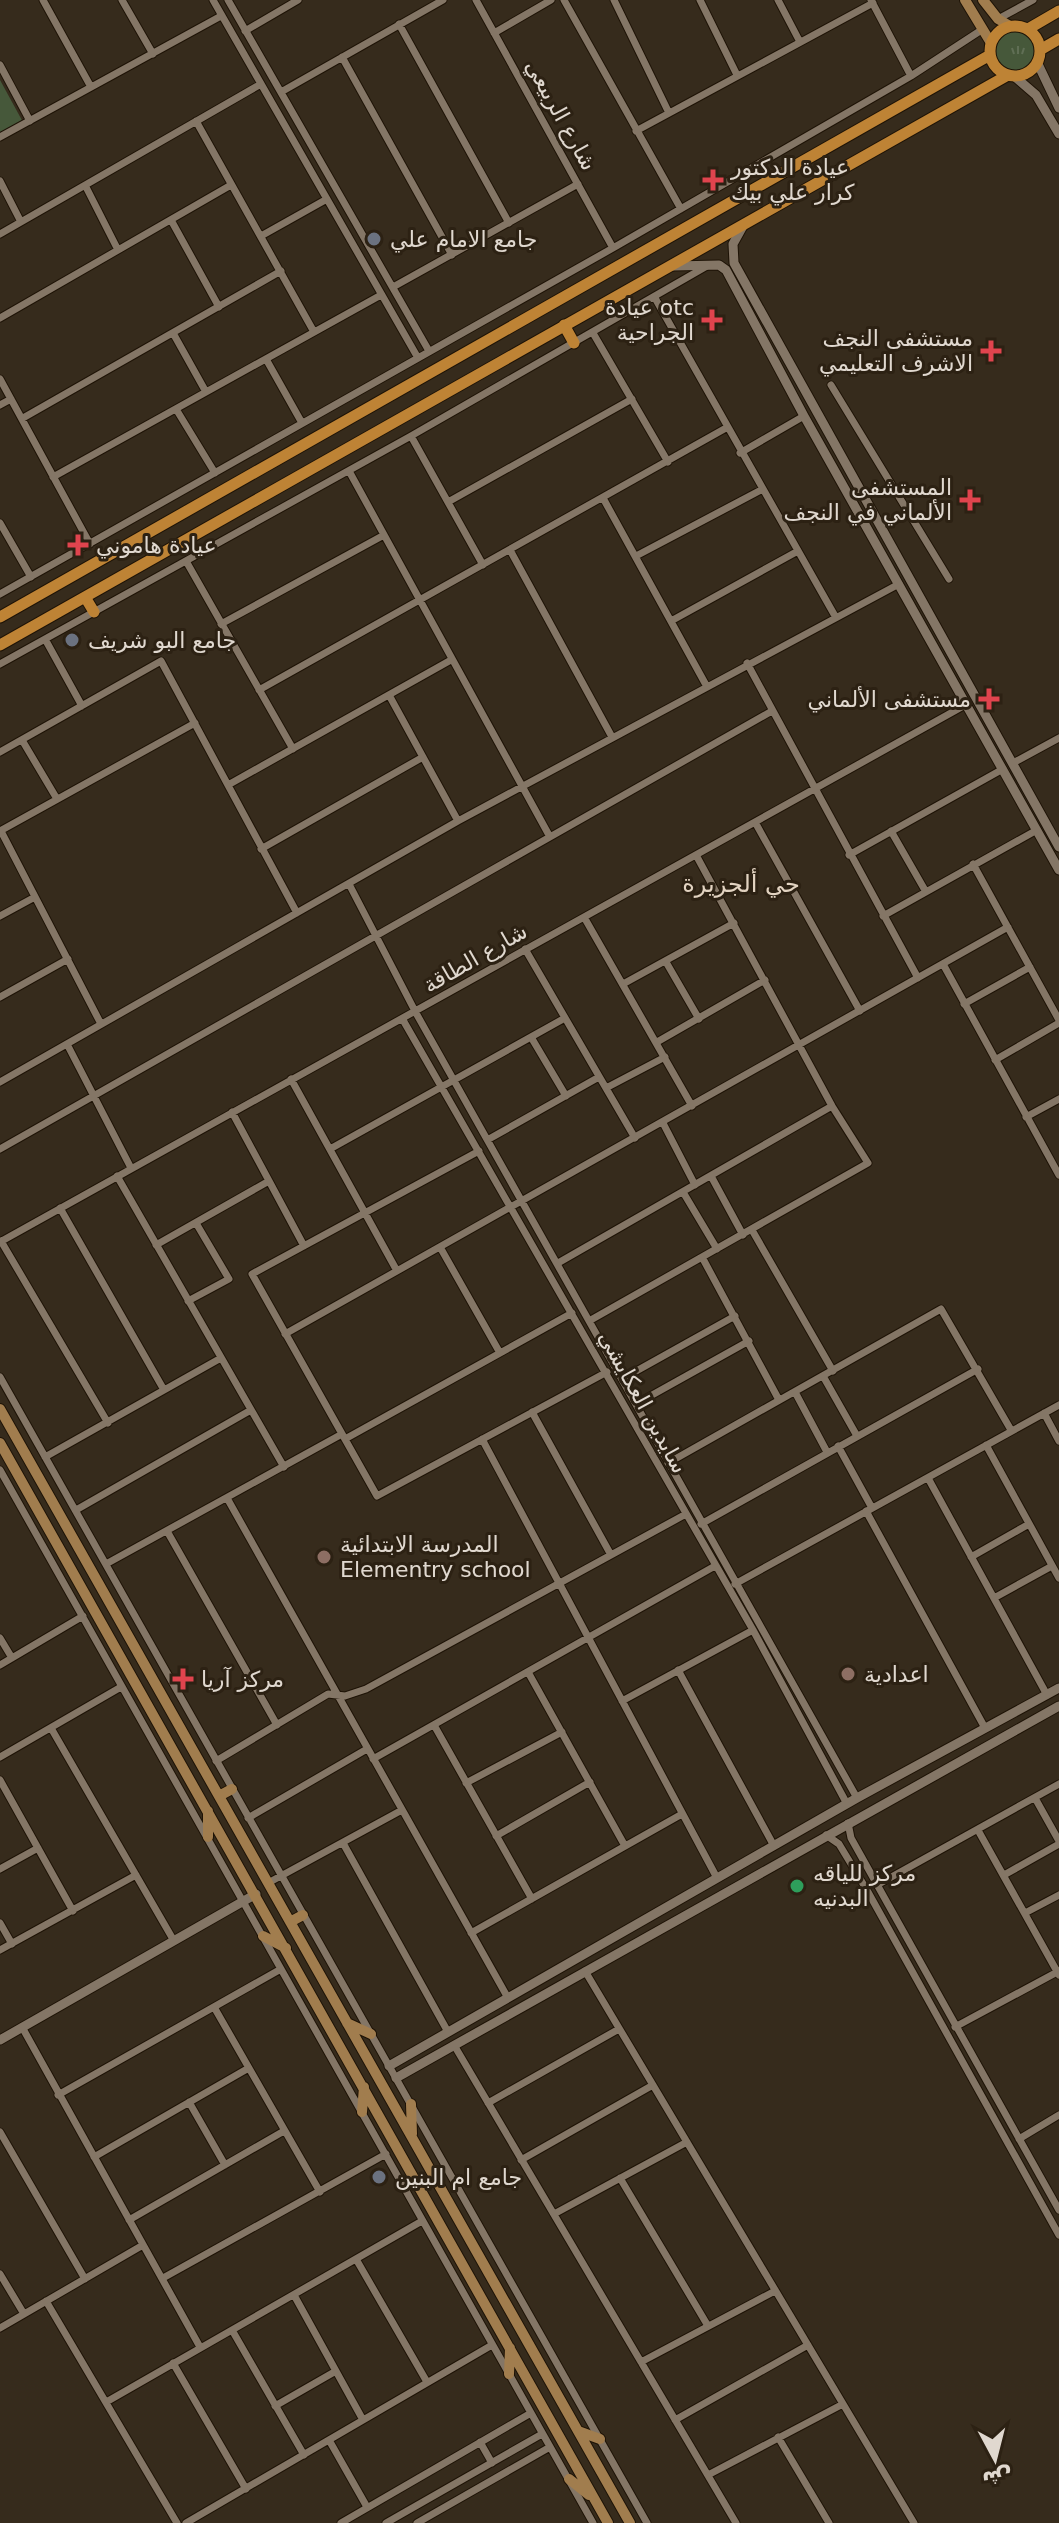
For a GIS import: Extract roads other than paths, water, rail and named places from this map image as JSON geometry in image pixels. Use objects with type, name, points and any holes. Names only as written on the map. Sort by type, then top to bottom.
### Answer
[{"type":"main road","points":[[965,0],[983,29],[998,70],[1011,75],[1025,74],[1039,56],[1059,39]]},
{"type":"main road","points":[[983,0],[998,19],[1010,26],[1028,29],[1036,38],[1039,56]]},
{"type":"main road","points":[[1028,29],[1059,11]]},
{"type":"main road","points":[[983,29],[994,26],[998,19]]},
{"type":"main road","points":[[0,617],[485,342],[990,49],[998,32],[1010,26]]},
{"type":"main road","points":[[0,645],[1011,75]]},
{"type":"main road","points":[[564,325],[574,343]]},
{"type":"main road","points":[[485,342],[483,355],[487,361],[498,362]]},
{"type":"main road","points":[[432,372],[445,375],[449,384],[446,391]]},
{"type":"main road","points":[[85,597],[94,612]]},
{"type":"main road","points":[[0,1409],[630,2523]]},
{"type":"main road","points":[[0,1443],[608,2523]]},
{"type":"main road","points":[[92,1606],[101,1603],[105,1595]]},
{"type":"main road","points":[[106,1629],[110,1620],[119,1620]]},
{"type":"main road","points":[[219,1796],[232,1789]]},
{"type":"main road","points":[[208,1809],[208,1837]]},
{"type":"main road","points":[[290,1922],[303,1915]]},
{"type":"main road","points":[[263,1936],[286,1948]]},
{"type":"main road","points":[[347,2023],[371,2034]]},
{"type":"main road","points":[[362,2112],[364,2085]]},
{"type":"main road","points":[[411,2104],[412,2136]]},
{"type":"main road","points":[[439,2220],[448,2218],[454,2211]]},
{"type":"main road","points":[[452,2244],[459,2235],[467,2234]]},
{"type":"main road","points":[[509,2374],[510,2346]]},
{"type":"main road","points":[[578,2431],[600,2439]]},
{"type":"main road","points":[[569,2479],[594,2499]]},
{"type":"street","points":[[43,0],[91,87]]},
{"type":"street","points":[[122,0],[153,54]]},
{"type":"street","points":[[213,0],[418,358]]},
{"type":"street","points":[[228,0],[429,351]]},
{"type":"street","points":[[245,31],[298,0]]},
{"type":"street","points":[[281,92],[443,0]]},
{"type":"street","name":"شارع الربيعي","points":[[476,0],[613,248]]},
{"type":"street","points":[[494,33],[551,0]]},
{"type":"street","points":[[564,0],[681,209]]},
{"type":"street","points":[[614,0],[669,113]]},
{"type":"street","points":[[700,0],[737,75]]},
{"type":"street","points":[[778,0],[800,42]]},
{"type":"street","points":[[998,19],[1033,0]]},
{"type":"street","points":[[636,131],[872,1],[911,76]]},
{"type":"street","points":[[0,137],[221,16]]},
{"type":"street","points":[[399,24],[509,223]]},
{"type":"street","points":[[0,594],[681,209],[911,76],[983,29]]},
{"type":"street","points":[[1039,56],[1059,107]]},
{"type":"street","points":[[342,57],[452,255]]},
{"type":"street","points":[[0,65],[30,121]]},
{"type":"street","points":[[1011,75],[1036,95],[1059,134]]},
{"type":"street","points":[[0,234],[261,84]]},
{"type":"street","points":[[196,121],[314,332]]},
{"type":"street","points":[[0,181],[21,222]]},
{"type":"street","points":[[393,287],[578,184]]},
{"type":"street","points":[[85,185],[118,250]]},
{"type":"street","points":[[0,318],[231,185]]},
{"type":"street","points":[[261,236],[327,199]]},
{"type":"street","points":[[171,220],[219,307]]},
{"type":"street","points":[[745,224],[733,244],[732,257],[804,416],[967,704],[1056,835],[1059,847]]},
{"type":"street","points":[[670,267],[709,265],[726,270],[754,311],[1008,766],[1059,870]]},
{"type":"street","points":[[0,664],[349,471],[709,265]]},
{"type":"street","points":[[23,418],[281,271]]},
{"type":"street","points":[[53,477],[381,295]]},
{"type":"street","points":[[655,298],[835,616]]},
{"type":"street","points":[[173,333],[206,392]]},
{"type":"street","points":[[593,333],[668,462]]},
{"type":"street","points":[[266,359],[302,423]]},
{"type":"street","points":[[0,379],[90,544]]},
{"type":"street","points":[[831,385],[949,579]]},
{"type":"street","points":[[363,389],[372,406]]},
{"type":"street","points":[[0,405],[11,399]]},
{"type":"street","points":[[448,502],[632,399]]},
{"type":"street","points":[[176,409],[215,473]]},
{"type":"street","points":[[740,453],[804,416]]},
{"type":"street","points":[[259,690],[726,428]]},
{"type":"street","points":[[411,436],[483,565]]},
{"type":"street","points":[[349,471],[550,837]]},
{"type":"street","points":[[636,556],[761,490]]},
{"type":"street","points":[[603,498],[706,685]]},
{"type":"street","points":[[0,523],[31,577]]},
{"type":"street","points":[[221,624],[384,535]]},
{"type":"street","points":[[510,550],[612,737]]},
{"type":"street","points":[[671,621],[798,551]]},
{"type":"street","points":[[186,561],[293,749]]},
{"type":"street","points":[[0,1082],[458,821],[899,584]]},
{"type":"street","points":[[45,639],[82,706]]},
{"type":"street","points":[[228,785],[451,660]]},
{"type":"street","points":[[0,752],[161,661],[297,913]]},
{"type":"street","points":[[747,663],[918,978]]},
{"type":"street","points":[[389,695],[458,821]]},
{"type":"street","name":"شارع الطاقة","points":[[0,1241],[416,1013],[525,949],[967,704]]},
{"type":"street","points":[[0,1149],[772,711]]},
{"type":"street","points":[[101,1024],[0,831],[195,723]]},
{"type":"street","points":[[849,855],[1059,738]]},
{"type":"street","points":[[22,740],[57,799]]},
{"type":"street","points":[[261,849],[423,757]]},
{"type":"street","points":[[755,822],[860,1011]]},
{"type":"street","points":[[883,916],[1037,830]]},
{"type":"street","points":[[891,831],[926,892]]},
{"type":"street","points":[[580,1326],[868,1163],[832,1106],[696,855]]},
{"type":"street","points":[[973,864],[1059,1022],[995,1060]]},
{"type":"street","name":"سايدين العكايشي","points":[[349,884],[416,1013],[857,1798]]},
{"type":"street","points":[[0,916],[35,897]]},
{"type":"street","points":[[584,917],[692,1106]]},
{"type":"street","points":[[623,984],[734,923]]},
{"type":"street","points":[[285,1334],[1008,927]]},
{"type":"street","points":[[525,949],[635,1138]]},
{"type":"street","points":[[0,997],[68,959]]},
{"type":"street","points":[[666,962],[699,1019]]},
{"type":"street","points":[[943,964],[1059,1175]]},
{"type":"street","points":[[964,1004],[1030,967]]},
{"type":"street","points":[[657,1042],[765,980]]},
{"type":"street","points":[[330,1149],[565,1018]]},
{"type":"street","name":"سايدين العكايشي","points":[[403,1020],[607,1372],[847,1804]]},
{"type":"street","points":[[531,1037],[566,1096]]},
{"type":"street","points":[[67,1044],[131,1168]]},
{"type":"street","points":[[606,1088],[665,1057]]},
{"type":"street","points":[[489,1139],[599,1077]]},
{"type":"street","points":[[291,1079],[397,1271]]},
{"type":"street","points":[[1026,1117],[1059,1099]]},
{"type":"street","points":[[558,1263],[832,1106]]},
{"type":"street","points":[[232,1112],[304,1246]]},
{"type":"street","points":[[663,1123],[695,1185]]},
{"type":"street","points":[[479,1151],[252,1274],[377,1496],[607,1372]]},
{"type":"street","points":[[117,1176],[284,1467]]},
{"type":"street","points":[[711,1176],[743,1235]]},
{"type":"street","points":[[156,1245],[269,1181]]},
{"type":"street","points":[[683,1192],[717,1249]]},
{"type":"street","points":[[60,1208],[164,1390]]},
{"type":"street","points":[[188,1301],[229,1279],[196,1223]]},
{"type":"street","points":[[752,1230],[833,1371]]},
{"type":"street","points":[[0,1241],[108,1423]]},
{"type":"street","points":[[440,1247],[500,1353]]},
{"type":"street","points":[[702,1257],[779,1400]]},
{"type":"street","points":[[668,1463],[941,1309],[1011,1430]]},
{"type":"street","points":[[106,1564],[572,1313]]},
{"type":"street","points":[[622,1379],[735,1316]]},
{"type":"street","points":[[636,1404],[749,1341]]},
{"type":"street","points":[[45,1457],[221,1358]]},
{"type":"street","points":[[694,1528],[978,1369]]},
{"type":"street","points":[[823,1376],[857,1436]]},
{"type":"street","points":[[0,1377],[647,2523]]},
{"type":"street","points":[[795,1392],[827,1452]]},
{"type":"street","points":[[735,1584],[1059,1405]]},
{"type":"street","points":[[76,1510],[251,1410]]},
{"type":"street","points":[[532,1412],[611,1555]]},
{"type":"street","points":[[1044,1413],[1059,1441]]},
{"type":"street","points":[[482,1439],[717,1878]]},
{"type":"street","points":[[986,1445],[1059,1578]]},
{"type":"street","points":[[650,1451],[659,1446]]},
{"type":"street","points":[[838,1446],[985,1728]]},
{"type":"street","points":[[0,1470],[593,2523]]},
{"type":"street","points":[[928,1478],[1047,1695]]},
{"type":"street","points":[[227,1498],[508,1998]]},
{"type":"street","points":[[216,1761],[328,1694],[345,1696],[366,1689],[686,1514]]},
{"type":"street","points":[[971,1557],[1029,1524]]},
{"type":"street","points":[[167,1531],[277,1725]]},
{"type":"street","points":[[373,1759],[715,1566]]},
{"type":"street","points":[[994,1598],[1052,1566]]},
{"type":"street","points":[[0,1665],[83,1616]]},
{"type":"street","points":[[622,1701],[753,1630]]},
{"type":"street","points":[[0,1638],[12,1658]]},
{"type":"street","points":[[678,1670],[774,1846]]},
{"type":"street","points":[[528,1672],[625,1846]]},
{"type":"street","points":[[0,1757],[121,1687]]},
{"type":"street","points":[[389,2066],[857,1798],[1059,1688]]},
{"type":"street","points":[[1033,1702],[1034,1713],[1040,1717]]},
{"type":"street","points":[[396,2078],[826,1835],[1040,1717],[1057,1711]]},
{"type":"street","points":[[1011,1714],[1020,1719],[1022,1727]]},
{"type":"street","points":[[434,1725],[532,1899]]},
{"type":"street","points":[[51,1728],[174,1941]]},
{"type":"street","points":[[466,1783],[562,1732]]},
{"type":"street","points":[[248,1818],[367,1749]]},
{"type":"street","points":[[0,1780],[73,1911]]},
{"type":"street","points":[[496,1836],[590,1782]]},
{"type":"street","points":[[877,1885],[979,1832],[1059,1784]]},
{"type":"street","points":[[1004,1875],[1059,1843],[1035,1798]]},
{"type":"street","points":[[268,1883],[402,1810]]},
{"type":"street","points":[[471,1933],[682,1814]]},
{"type":"street","points":[[848,1823],[851,1838],[1059,2210]]},
{"type":"street","points":[[955,2027],[1058,1973],[979,1832]]},
{"type":"street","points":[[826,1835],[839,1844],[1059,2235]]},
{"type":"street","points":[[839,1844],[851,1838]]},
{"type":"street","points":[[343,1843],[448,2032]]},
{"type":"street","points":[[0,1869],[38,1848]]},
{"type":"street","points":[[0,1950],[136,1875]]},
{"type":"street","points":[[705,1886],[706,1893],[715,1898]]},
{"type":"street","points":[[0,2040],[256,1894]]},
{"type":"street","points":[[1025,1913],[1059,1895]]},
{"type":"street","points":[[677,1901],[683,1905],[686,1914]]},
{"type":"street","points":[[0,1923],[12,1944]]},
{"type":"street","points":[[58,2095],[281,1969]]},
{"type":"street","points":[[585,1971],[914,2523]]},
{"type":"street","points":[[214,2007],[320,2192]]},
{"type":"street","points":[[22,2027],[200,2347]]},
{"type":"street","points":[[488,2103],[619,2029]]},
{"type":"street","points":[[454,2045],[736,2523]]},
{"type":"street","points":[[94,2157],[247,2069]]},
{"type":"street","points":[[521,2160],[653,2085]]},
{"type":"street","points":[[189,2102],[225,2165]]},
{"type":"street","points":[[1019,2139],[1059,2115]]},
{"type":"street","points":[[129,2220],[284,2131]]},
{"type":"street","points":[[0,2132],[85,2279]]},
{"type":"street","points":[[554,2214],[687,2142]]},
{"type":"street","points":[[163,2278],[386,2154]]},
{"type":"street","points":[[620,2178],[708,2326]]},
{"type":"street","points":[[108,2401],[422,2221]]},
{"type":"street","points":[[0,2328],[143,2245]]},
{"type":"street","points":[[356,2259],[427,2382]]},
{"type":"street","points":[[0,2274],[24,2314]]},
{"type":"street","points":[[641,2362],[775,2291]]},
{"type":"street","points":[[294,2295],[363,2420]]},
{"type":"street","points":[[46,2301],[108,2401],[177,2523]]},
{"type":"street","points":[[232,2330],[304,2455]]},
{"type":"street","points":[[186,2523],[492,2345]]},
{"type":"street","points":[[675,2420],[808,2345]]},
{"type":"street","points":[[173,2363],[246,2489]]},
{"type":"street","points":[[275,2406],[336,2371]]},
{"type":"street","points":[[708,2475],[843,2404]]},
{"type":"street","points":[[341,2523],[531,2413]]},
{"type":"street","points":[[386,2523],[542,2434]]},
{"type":"street","points":[[778,2437],[829,2523]]},
{"type":"street","points":[[329,2440],[367,2507]]},
{"type":"street","points":[[480,2442],[492,2463]]},
{"type":"street","points":[[423,2522],[550,2447]]},
{"type":"place","name":"عيادة الدكتور كرار علي بيك","points":[[713,180]]},
{"type":"place","name":"جامع الامام علي","points":[[374,239]]},
{"type":"place","name":"عيادة otc الجراحية","points":[[712,320]]},
{"type":"place","name":"مستشفى النجف الاشرف التعليمي","points":[[991,351]]},
{"type":"place","name":"المستشفى الألماني في النجف","points":[[970,500]]},
{"type":"place","name":"عيادة هاموني","points":[[78,545]]},
{"type":"place","name":"جامع البو شريف","points":[[72,640]]},
{"type":"place","name":"مستشفى الألماني","points":[[989,699]]},
{"type":"place","name":"المدرسة الابتدائية Elementry school","points":[[324,1557]]},
{"type":"place","name":"اعدادية","points":[[848,1674]]},
{"type":"place","name":"مركز آريا","points":[[183,1679]]},
{"type":"place","name":"مركز للياقه البدنيه","points":[[797,1886]]},
{"type":"place","name":"جامع ام البنين","points":[[379,2177]]},
{"type":"district","name":"حي ألجزيرة","points":[[741,884]]}]
